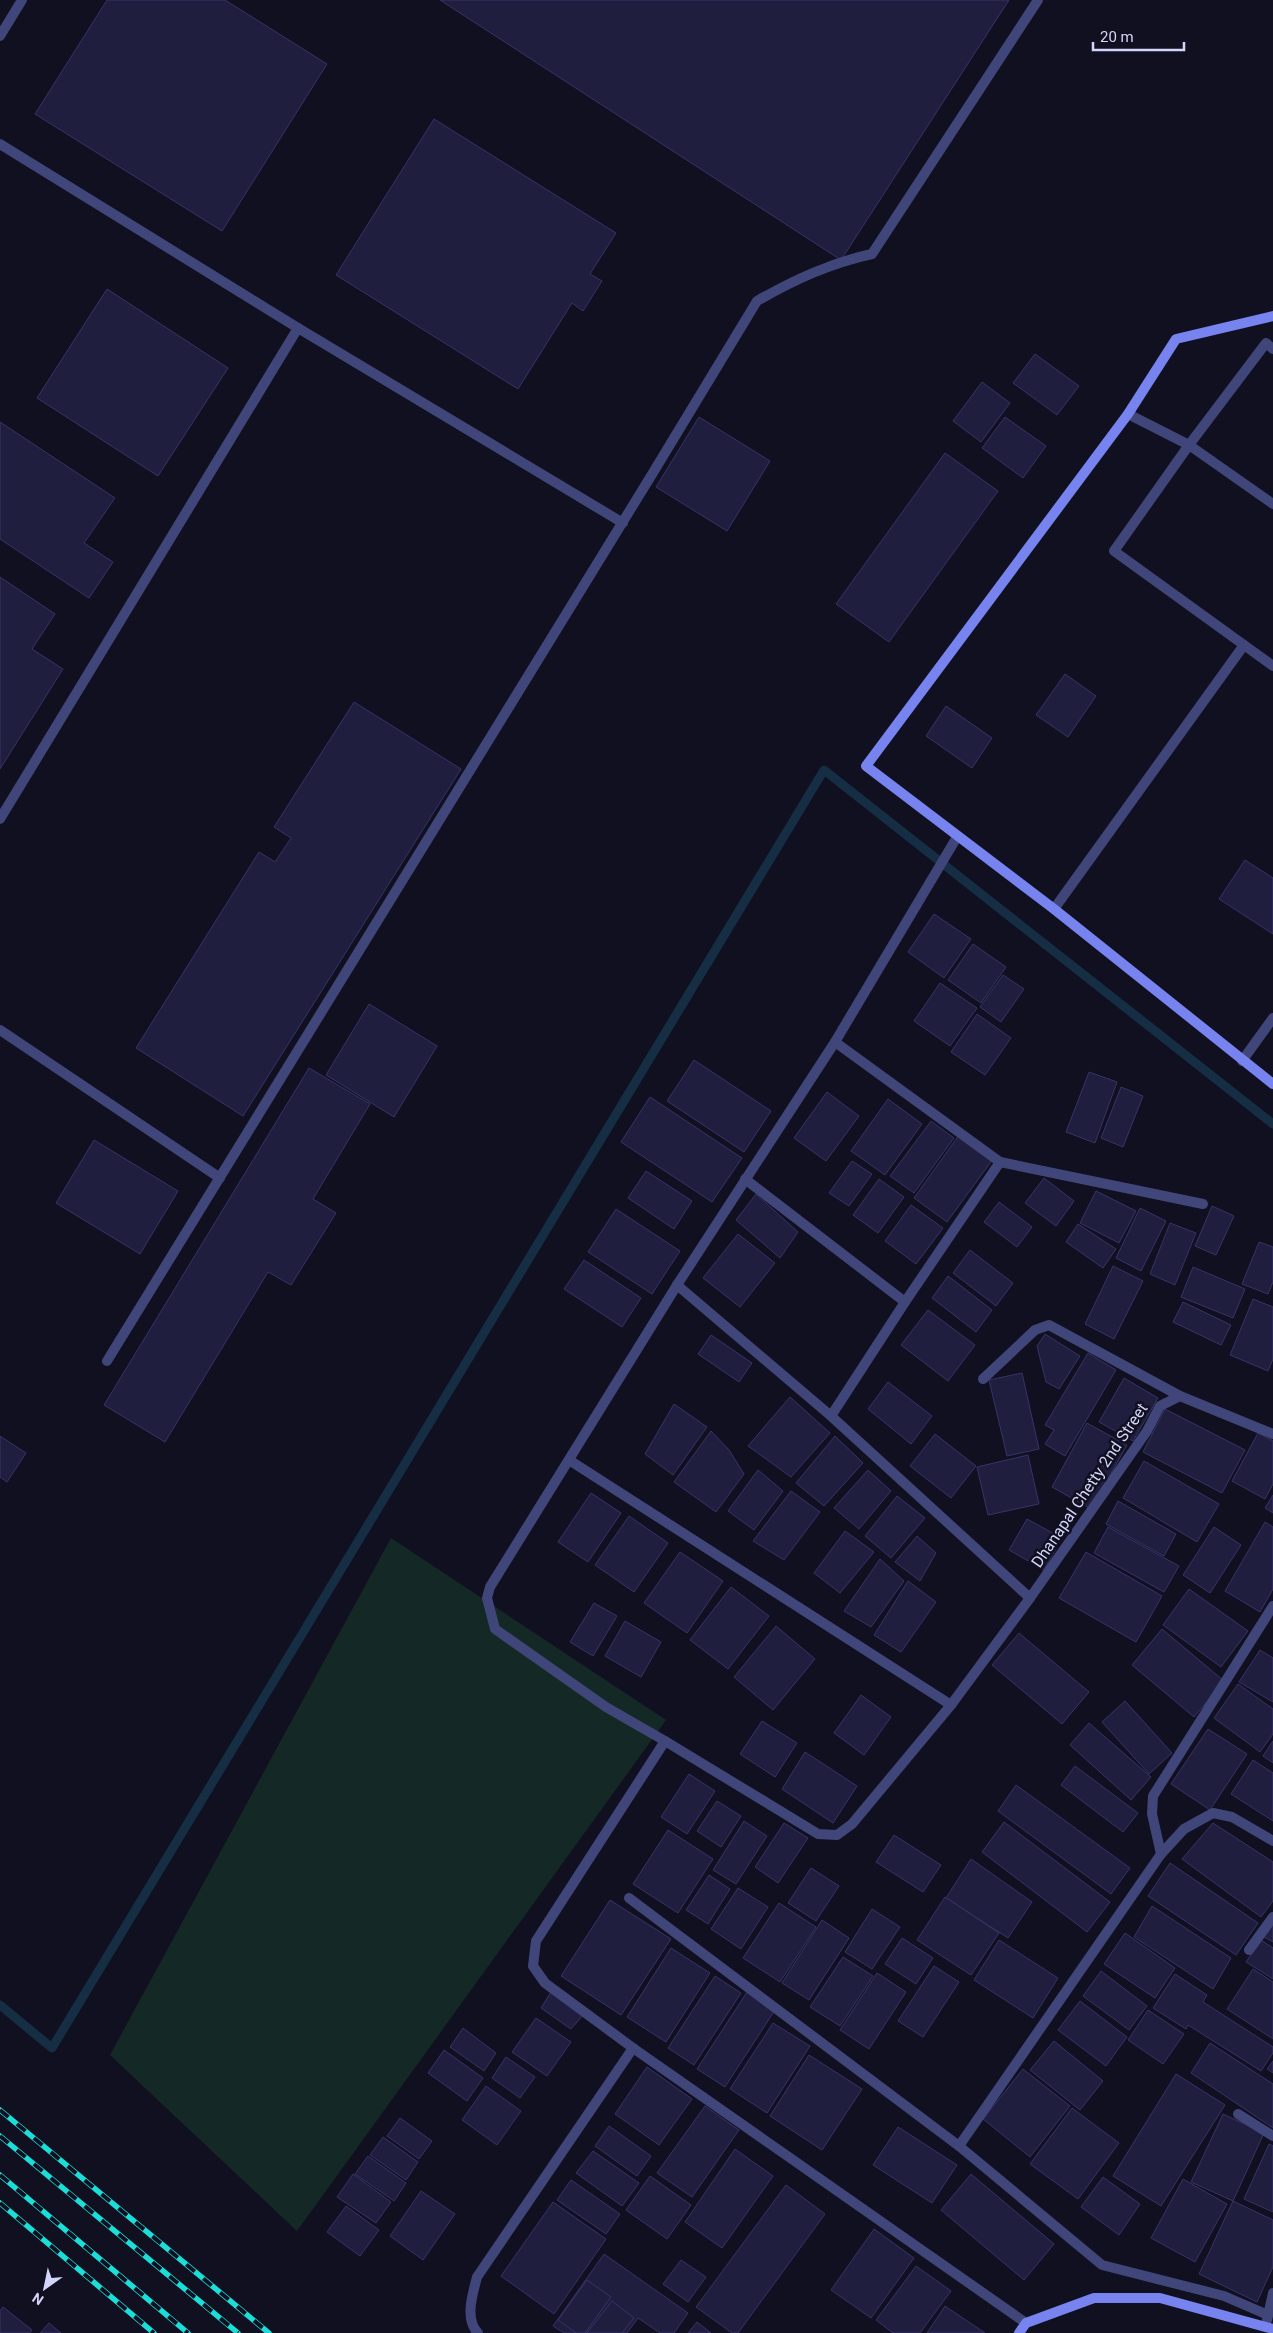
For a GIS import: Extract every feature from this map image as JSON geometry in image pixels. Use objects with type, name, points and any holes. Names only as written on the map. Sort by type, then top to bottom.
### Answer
[{"type":"street","points":[[0,36],[22,0]]},
{"type":"street","points":[[107,1361],[288,1070],[757,301],[793,281],[841,260],[872,254],[1038,0]]},
{"type":"street","points":[[0,144],[298,328],[623,523]]},
{"type":"street","points":[[1273,316],[1176,339],[1128,414],[866,766],[1054,909],[1273,1084]]},
{"type":"street","points":[[0,819],[298,328]]},
{"type":"street","points":[[1273,348],[1266,343],[1189,445],[1114,551],[1273,666]]},
{"type":"street","points":[[1128,414],[1189,445],[1273,504]]},
{"type":"street","points":[[1054,909],[1244,645]]},
{"type":"street","name":"Dhanapal Chetty 2nd Street","points":[[957,837],[835,1042],[677,1285],[490,1587],[487,1598],[495,1629],[606,1707],[818,1834],[837,1835],[852,1824],[951,1705],[1030,1598],[1147,1431],[1160,1406],[1180,1396]]},
{"type":"street","points":[[1242,1061],[1273,1018]]},
{"type":"street","points":[[0,1030],[220,1178]]},
{"type":"street","points":[[835,1042],[1000,1162],[1203,1204]]},
{"type":"street","points":[[831,1416],[905,1302],[1000,1162]]},
{"type":"street","points":[[745,1178],[905,1302]]},
{"type":"street","points":[[677,1285],[831,1416],[1030,1598]]},
{"type":"street","points":[[983,1379],[1035,1330],[1050,1325],[1180,1396],[1273,1434]]},
{"type":"street","points":[[569,1460],[951,1705]]},
{"type":"street","points":[[1161,1854],[1152,1814],[1153,1796],[1273,1606]]},
{"type":"street","points":[[664,1741],[536,1940],[533,1966],[545,1983],[633,2048],[1026,2323]]},
{"type":"street","points":[[959,2146],[1161,1854],[1184,1829],[1213,1813],[1232,1817],[1273,1841]]},
{"type":"street","points":[[629,1898],[959,2146],[1102,2265],[1224,2296],[1268,2314]]},
{"type":"street","points":[[1249,1950],[1273,1917]]},
{"type":"street","points":[[478,2333],[473,2328],[470,2302],[477,2277],[633,2048]]},
{"type":"street","points":[[1238,2114],[1273,2136]]},
{"type":"street","points":[[1018,2333],[1026,2323],[1094,2298],[1160,2298],[1269,2327],[1268,2314],[1273,2293]]},
{"type":"green space","points":[[391,1538],[666,1720],[297,2231],[110,2055]]},
{"type":"building","points":[[107,0],[225,0],[327,64],[222,231],[35,114]]},
{"type":"building","points":[[440,0],[1009,0],[841,260]]},
{"type":"building","points":[[434,119],[616,233],[590,274],[602,281],[583,311],[572,303],[518,389],[336,275]]},
{"type":"building","points":[[107,289],[228,368],[158,476],[37,398]]},
{"type":"building","points":[[1035,354],[1079,386],[1057,415],[1013,383]]},
{"type":"building","points":[[982,382],[1010,403],[981,442],[953,421]]},
{"type":"building","points":[[699,417],[770,461],[727,531],[656,487]]},
{"type":"building","points":[[1005,417],[1046,446],[1023,478],[982,448]]},
{"type":"building","points":[[0,422],[115,498],[84,543],[113,562],[89,598],[0,539]]},
{"type":"building","points":[[945,453],[998,491],[889,642],[836,604]]},
{"type":"building","points":[[0,577],[55,614],[32,649],[63,669],[0,769]]},
{"type":"building","points":[[1065,674],[1096,696],[1068,737],[1036,715]]},
{"type":"building","points":[[354,702],[461,769],[243,1116],[136,1048],[259,852],[275,862],[291,838],[274,827]]},
{"type":"building","points":[[946,706],[992,738],[972,768],[926,736]]},
{"type":"building","points":[[1245,860],[1273,878],[1273,934],[1219,899]]},
{"type":"building","points":[[934,914],[971,939],[944,978],[908,952]]},
{"type":"building","points":[[973,944],[1006,967],[981,1003],[948,980]]},
{"type":"building","points":[[1003,975],[1024,989],[1001,1022],[980,1007]]},
{"type":"building","points":[[940,983],[977,1008],[950,1046],[914,1021]]},
{"type":"building","points":[[369,1004],[437,1046],[394,1117],[326,1075]]},
{"type":"building","points":[[977,1014],[1011,1038],[985,1075],[951,1052]]},
{"type":"building","points":[[694,1060],[771,1111],[744,1152],[667,1101]]},
{"type":"building","points":[[309,1068],[370,1104],[313,1199],[336,1213],[291,1285],[268,1272],[165,1442],[104,1405]]},
{"type":"building","points":[[1089,1072],[1117,1082],[1095,1143],[1066,1132]]},
{"type":"building","points":[[1121,1087],[1143,1096],[1123,1147],[1101,1138]]},
{"type":"building","points":[[827,1092],[859,1116],[826,1161],[794,1138]]},
{"type":"building","points":[[650,1097],[742,1158],[712,1202],[621,1142]]},
{"type":"building","points":[[888,1099],[922,1124],[885,1175],[851,1151]]},
{"type":"building","points":[[931,1121],[954,1138],[914,1193],[890,1176]]},
{"type":"building","points":[[959,1135],[993,1159],[947,1222],[914,1198]]},
{"type":"building","points":[[94,1140],[178,1191],[140,1254],[56,1203]]},
{"type":"building","points":[[852,1161],[872,1174],[849,1206],[829,1193]]},
{"type":"building","points":[[646,1171],[692,1201],[674,1229],[628,1198]]},
{"type":"building","points":[[1044,1178],[1074,1201],[1056,1226],[1025,1203]]},
{"type":"building","points":[[879,1179],[904,1197],[878,1233],[853,1215]]},
{"type":"building","points":[[1096,1191],[1136,1211],[1119,1243],[1080,1223]]},
{"type":"building","points":[[756,1194],[798,1232],[780,1258],[736,1220]]},
{"type":"building","points":[[999,1202],[1032,1227],[1017,1247],[984,1222]]},
{"type":"building","points":[[911,1205],[943,1228],[916,1264],[885,1241]]},
{"type":"building","points":[[1212,1206],[1234,1216],[1216,1255],[1195,1246]]},
{"type":"building","points":[[1140,1208],[1166,1221],[1141,1271],[1116,1258]]},
{"type":"building","points":[[616,1209],[680,1251],[652,1294],[588,1252]]},
{"type":"building","points":[[1170,1223],[1196,1233],[1175,1285],[1150,1274]]},
{"type":"building","points":[[1078,1224],[1116,1249],[1103,1268],[1066,1242]]},
{"type":"building","points":[[738,1234],[775,1263],[740,1307],[703,1278]]},
{"type":"building","points":[[1259,1242],[1273,1247],[1273,1282],[1268,1294],[1242,1284]]},
{"type":"building","points":[[970,1250],[1013,1283],[996,1306],[953,1273]]},
{"type":"building","points":[[584,1260],[641,1298],[622,1327],[564,1289]]},
{"type":"building","points":[[1113,1266],[1143,1281],[1114,1339],[1085,1324]]},
{"type":"building","points":[[1193,1267],[1245,1289],[1233,1318],[1181,1297]]},
{"type":"building","points":[[948,1276],[992,1310],[976,1332],[932,1298]]},
{"type":"building","points":[[1253,1299],[1273,1307],[1273,1359],[1268,1371],[1230,1355]]},
{"type":"building","points":[[1183,1302],[1231,1325],[1221,1345],[1173,1322]]},
{"type":"building","points":[[928,1310],[975,1345],[948,1381],[901,1345]]},
{"type":"building","points":[[1045,1334],[1080,1356],[1059,1389],[1046,1382],[1037,1346]]},
{"type":"building","points":[[711,1335],[752,1363],[739,1382],[698,1354]]},
{"type":"building","points":[[1088,1353],[1116,1370],[1065,1456],[1045,1444],[1054,1430],[1045,1425]]},
{"type":"building","points":[[1022,1373],[1039,1449],[1007,1456],[989,1380]]},
{"type":"building","points":[[1124,1378],[1158,1398],[1133,1441],[1099,1422]]},
{"type":"building","points":[[888,1382],[932,1416],[911,1444],[868,1409]]},
{"type":"building","points":[[790,1397],[830,1433],[791,1477],[748,1446]]},
{"type":"building","points":[[674,1404],[707,1427],[673,1475],[645,1454]]},
{"type":"building","points":[[1165,1409],[1245,1450],[1222,1493],[1143,1452]]},
{"type":"building","points":[[1087,1423],[1127,1445],[1091,1509],[1052,1487]]},
{"type":"building","points":[[711,1431],[729,1450],[744,1474],[716,1512],[674,1482]]},
{"type":"building","points":[[1258,1433],[1273,1441],[1273,1484],[1265,1499],[1232,1481]]},
{"type":"building","points":[[935,1434],[976,1466],[951,1498],[910,1466]]},
{"type":"building","points":[[0,1436],[26,1453],[7,1482],[0,1477]]},
{"type":"building","points":[[835,1436],[863,1463],[824,1506],[796,1483]]},
{"type":"building","points":[[1028,1455],[1039,1504],[988,1515],[977,1467]]},
{"type":"building","points":[[1144,1461],[1219,1504],[1197,1542],[1123,1498]]},
{"type":"building","points":[[758,1470],[783,1491],[754,1530],[728,1511]]},
{"type":"building","points":[[868,1470],[891,1491],[859,1529],[834,1508]]},
{"type":"building","points":[[791,1491],[820,1512],[784,1560],[753,1541]]},
{"type":"building","points":[[591,1493],[621,1513],[588,1562],[558,1542]]},
{"type":"building","points":[[1273,1495],[1273,1513],[1265,1508]]},
{"type":"building","points":[[897,1496],[925,1518],[891,1558],[865,1536]]},
{"type":"building","points":[[1118,1501],[1176,1534],[1164,1556],[1106,1524]]},
{"type":"building","points":[[629,1516],[668,1543],[634,1592],[595,1565]]},
{"type":"building","points":[[1027,1519],[1062,1538],[1044,1570],[1009,1550]]},
{"type":"building","points":[[1265,1522],[1273,1527],[1273,1589],[1260,1612],[1225,1591]]},
{"type":"building","points":[[1108,1527],[1179,1566],[1164,1592],[1094,1553]]},
{"type":"building","points":[[1214,1527],[1241,1545],[1210,1593],[1183,1575]]},
{"type":"building","points":[[845,1531],[874,1552],[840,1593],[814,1573]]},
{"type":"building","points":[[917,1536],[936,1553],[920,1581],[895,1562]]},
{"type":"building","points":[[680,1552],[723,1581],[687,1633],[644,1603]]},
{"type":"building","points":[[1086,1552],[1162,1596],[1136,1642],[1059,1598]]},
{"type":"building","points":[[880,1559],[904,1581],[871,1627],[844,1611]]},
{"type":"building","points":[[908,1581],[936,1602],[901,1652],[874,1635]]},
{"type":"building","points":[[731,1587],[769,1616],[728,1669],[690,1640]]},
{"type":"building","points":[[1189,1589],[1248,1631],[1221,1667],[1163,1625]]},
{"type":"building","points":[[594,1603],[617,1616],[593,1656],[570,1642]]},
{"type":"building","points":[[625,1621],[661,1642],[641,1677],[605,1656]]},
{"type":"building","points":[[776,1626],[815,1659],[773,1710],[734,1677]]},
{"type":"building","points":[[1162,1629],[1224,1681],[1194,1717],[1132,1665]]},
{"type":"building","points":[[1019,1633],[1089,1692],[1062,1724],[992,1665]]},
{"type":"building","points":[[1260,1650],[1273,1658],[1273,1702],[1239,1682]]},
{"type":"building","points":[[1238,1684],[1273,1709],[1273,1734],[1260,1752],[1214,1718]]},
{"type":"building","points":[[861,1695],[891,1717],[864,1755],[834,1733]]},
{"type":"building","points":[[1125,1701],[1172,1753],[1149,1774],[1102,1722]]},
{"type":"building","points":[[762,1721],[797,1743],[775,1777],[740,1754]]},
{"type":"building","points":[[1089,1723],[1151,1777],[1131,1800],[1070,1745]]},
{"type":"building","points":[[1208,1729],[1247,1754],[1210,1810],[1171,1784]]},
{"type":"building","points":[[1273,1741],[1273,1763],[1263,1756]]},
{"type":"building","points":[[805,1752],[857,1786],[833,1823],[782,1789]]},
{"type":"building","points":[[1253,1760],[1273,1773],[1273,1821],[1231,1794]]},
{"type":"building","points":[[1075,1766],[1138,1813],[1123,1832],[1061,1785]]},
{"type":"building","points":[[689,1774],[715,1791],[687,1834],[661,1817]]},
{"type":"building","points":[[1016,1785],[1130,1868],[1111,1894],[998,1811]]},
{"type":"building","points":[[717,1801],[741,1816],[721,1847],[697,1831]]},
{"type":"building","points":[[744,1821],[767,1836],[736,1884],[713,1870]]},
{"type":"building","points":[[1004,1822],[1110,1902],[1087,1932],[982,1852]]},
{"type":"building","points":[[784,1823],[808,1838],[778,1883],[755,1867]]},
{"type":"building","points":[[1213,1823],[1273,1862],[1273,1901],[1261,1917],[1182,1859]]},
{"type":"building","points":[[668,1830],[713,1859],[678,1913],[633,1884]]},
{"type":"building","points":[[894,1835],[941,1865],[923,1892],[876,1862]]},
{"type":"building","points":[[971,1859],[1032,1902],[1008,1938],[946,1898]]},
{"type":"building","points":[[1170,1863],[1258,1923],[1236,1955],[1148,1896]]},
{"type":"building","points":[[811,1868],[839,1886],[816,1921],[788,1903]]},
{"type":"building","points":[[709,1875],[730,1889],[708,1924],[686,1910]]},
{"type":"building","points":[[738,1888],[768,1907],[741,1949],[711,1929]]},
{"type":"building","points":[[945,1897],[999,1933],[971,1975],[917,1940]]},
{"type":"building","points":[[610,1900],[671,1939],[621,2015],[561,1976]]},
{"type":"building","points":[[779,1903],[816,1927],[780,1982],[743,1958]]},
{"type":"building","points":[[1152,1906],[1231,1958],[1213,1989],[1134,1937]]},
{"type":"building","points":[[872,1909],[900,1927],[872,1969],[845,1952]]},
{"type":"building","points":[[822,1920],[849,1938],[809,2000],[782,1983]]},
{"type":"building","points":[[1273,1924],[1273,1942],[1264,1937]]},
{"type":"building","points":[[1125,1933],[1175,1968],[1155,1998],[1104,1964]]},
{"type":"building","points":[[902,1938],[933,1958],[916,1984],[885,1964]]},
{"type":"building","points":[[999,1940],[1058,1978],[1033,2018],[974,1980]]},
{"type":"building","points":[[1261,1940],[1273,1948],[1273,1979],[1246,1962]]},
{"type":"building","points":[[671,1948],[710,1973],[666,2042],[627,2017]]},
{"type":"building","points":[[843,1957],[873,1976],[840,2026],[810,2007]]},
{"type":"building","points":[[934,1966],[959,1982],[923,2037],[898,2021]]},
{"type":"building","points":[[1253,1969],[1273,1982],[1273,2039],[1227,2009]]},
{"type":"building","points":[[1101,1971],[1147,2006],[1129,2030],[1083,1996]]},
{"type":"building","points":[[877,1973],[906,1992],[869,2049],[840,2030]]},
{"type":"building","points":[[1175,1974],[1207,1995],[1203,2002],[1273,2047],[1273,2053],[1261,2071],[1188,2025],[1186,2029],[1153,2008]]},
{"type":"building","points":[[715,1976],[741,1993],[694,2065],[668,2048]]},
{"type":"building","points":[[551,1992],[583,2015],[571,2029],[541,2008]]},
{"type":"building","points":[[747,1992],[775,2010],[725,2087],[697,2069]]},
{"type":"building","points":[[1080,2001],[1127,2037],[1106,2066],[1058,2030]]},
{"type":"building","points":[[1148,2010],[1184,2034],[1163,2064],[1128,2040]]},
{"type":"building","points":[[536,2018],[571,2042],[547,2076],[512,2052]]},
{"type":"building","points":[[773,2023],[810,2046],[767,2113],[730,2089]]},
{"type":"building","points":[[463,2028],[496,2053],[484,2071],[450,2047]]},
{"type":"building","points":[[1054,2041],[1103,2081],[1080,2110],[1030,2070]]},
{"type":"building","points":[[1210,2043],[1273,2084],[1273,2128],[1191,2073]]},
{"type":"building","points":[[444,2050],[483,2078],[467,2101],[428,2073]]},
{"type":"building","points":[[809,2055],[862,2089],[822,2150],[770,2116]]},
{"type":"building","points":[[506,2057],[535,2077],[520,2098],[492,2078]]},
{"type":"building","points":[[1273,2061],[1273,2073],[1267,2069]]},
{"type":"building","points":[[647,2067],[692,2099],[659,2145],[615,2114]]},
{"type":"building","points":[[1023,2069],[1070,2106],[1030,2157],[983,2119]]},
{"type":"building","points":[[1176,2074],[1225,2105],[1161,2206],[1113,2176]]},
{"type":"building","points":[[486,2086],[521,2111],[497,2145],[462,2120]]},
{"type":"building","points":[[705,2106],[739,2130],[692,2197],[657,2173]]},
{"type":"building","points":[[1072,2108],[1119,2143],[1078,2199],[1030,2164]]},
{"type":"building","points":[[1223,2114],[1264,2133],[1233,2201],[1191,2182]]},
{"type":"building","points":[[400,2118],[432,2141],[419,2159],[387,2136]]},
{"type":"building","points":[[609,2126],[651,2156],[637,2176],[595,2146]]},
{"type":"building","points":[[898,2127],[957,2165],[932,2203],[873,2165]]},
{"type":"building","points":[[383,2137],[418,2162],[406,2180],[370,2155]]},
{"type":"building","points":[[1269,2144],[1273,2146],[1273,2212],[1244,2199]]},
{"type":"building","points":[[735,2149],[773,2176],[722,2248],[685,2222]]},
{"type":"building","points":[[593,2151],[639,2183],[622,2206],[576,2173]]},
{"type":"building","points":[[368,2156],[406,2183],[394,2201],[355,2174]]},
{"type":"building","points":[[353,2174],[391,2202],[376,2223],[337,2197]]},
{"type":"building","points":[[971,2174],[1054,2244],[1024,2280],[941,2210]]},
{"type":"building","points":[[650,2176],[691,2205],[667,2239],[626,2210]]},
{"type":"building","points":[[1103,2177],[1140,2204],[1119,2235],[1081,2207]]},
{"type":"building","points":[[1183,2179],[1227,2204],[1195,2262],[1151,2238]]},
{"type":"building","points":[[571,2180],[620,2214],[606,2234],[557,2200]]},
{"type":"building","points":[[786,2185],[825,2214],[738,2333],[732,2333],[696,2307]]},
{"type":"building","points":[[421,2191],[455,2214],[423,2260],[390,2236]]},
{"type":"building","points":[[1233,2201],[1273,2220],[1273,2267],[1257,2302],[1199,2274]]},
{"type":"building","points":[[553,2202],[606,2239],[554,2314],[501,2276]]},
{"type":"building","points":[[346,2206],[379,2230],[360,2256],[327,2232]]},
{"type":"building","points":[[874,2229],[914,2258],[871,2318],[831,2290]]},
{"type":"building","points":[[604,2254],[688,2313],[674,2333],[660,2333],[638,2318],[627,2333],[564,2333],[553,2326]]},
{"type":"building","points":[[681,2260],[706,2277],[688,2302],[663,2284]]},
{"type":"building","points":[[916,2266],[951,2291],[920,2333],[893,2333],[876,2320]]},
{"type":"building","points":[[587,2280],[611,2297],[585,2333],[576,2333],[558,2320]]},
{"type":"building","points":[[612,2301],[634,2318],[622,2333],[587,2333]]},
{"type":"building","points":[[945,2306],[985,2333],[927,2333]]},
{"type":"building","points":[[3,2307],[32,2330],[30,2333],[0,2333],[0,2311]]},
{"type":"building","points":[[697,2322],[711,2333],[688,2333]]},
{"type":"building","points":[[49,2323],[61,2333],[40,2333]]},
{"type":"waterway","points":[[0,2005],[52,2048],[824,770],[1273,1124]]},
{"type":"railway","points":[[0,2110],[269,2333]]},
{"type":"railway","points":[[0,2136],[238,2333]]},
{"type":"railway","points":[[0,2175],[188,2333]]},
{"type":"railway","points":[[0,2203],[154,2333]]}]
